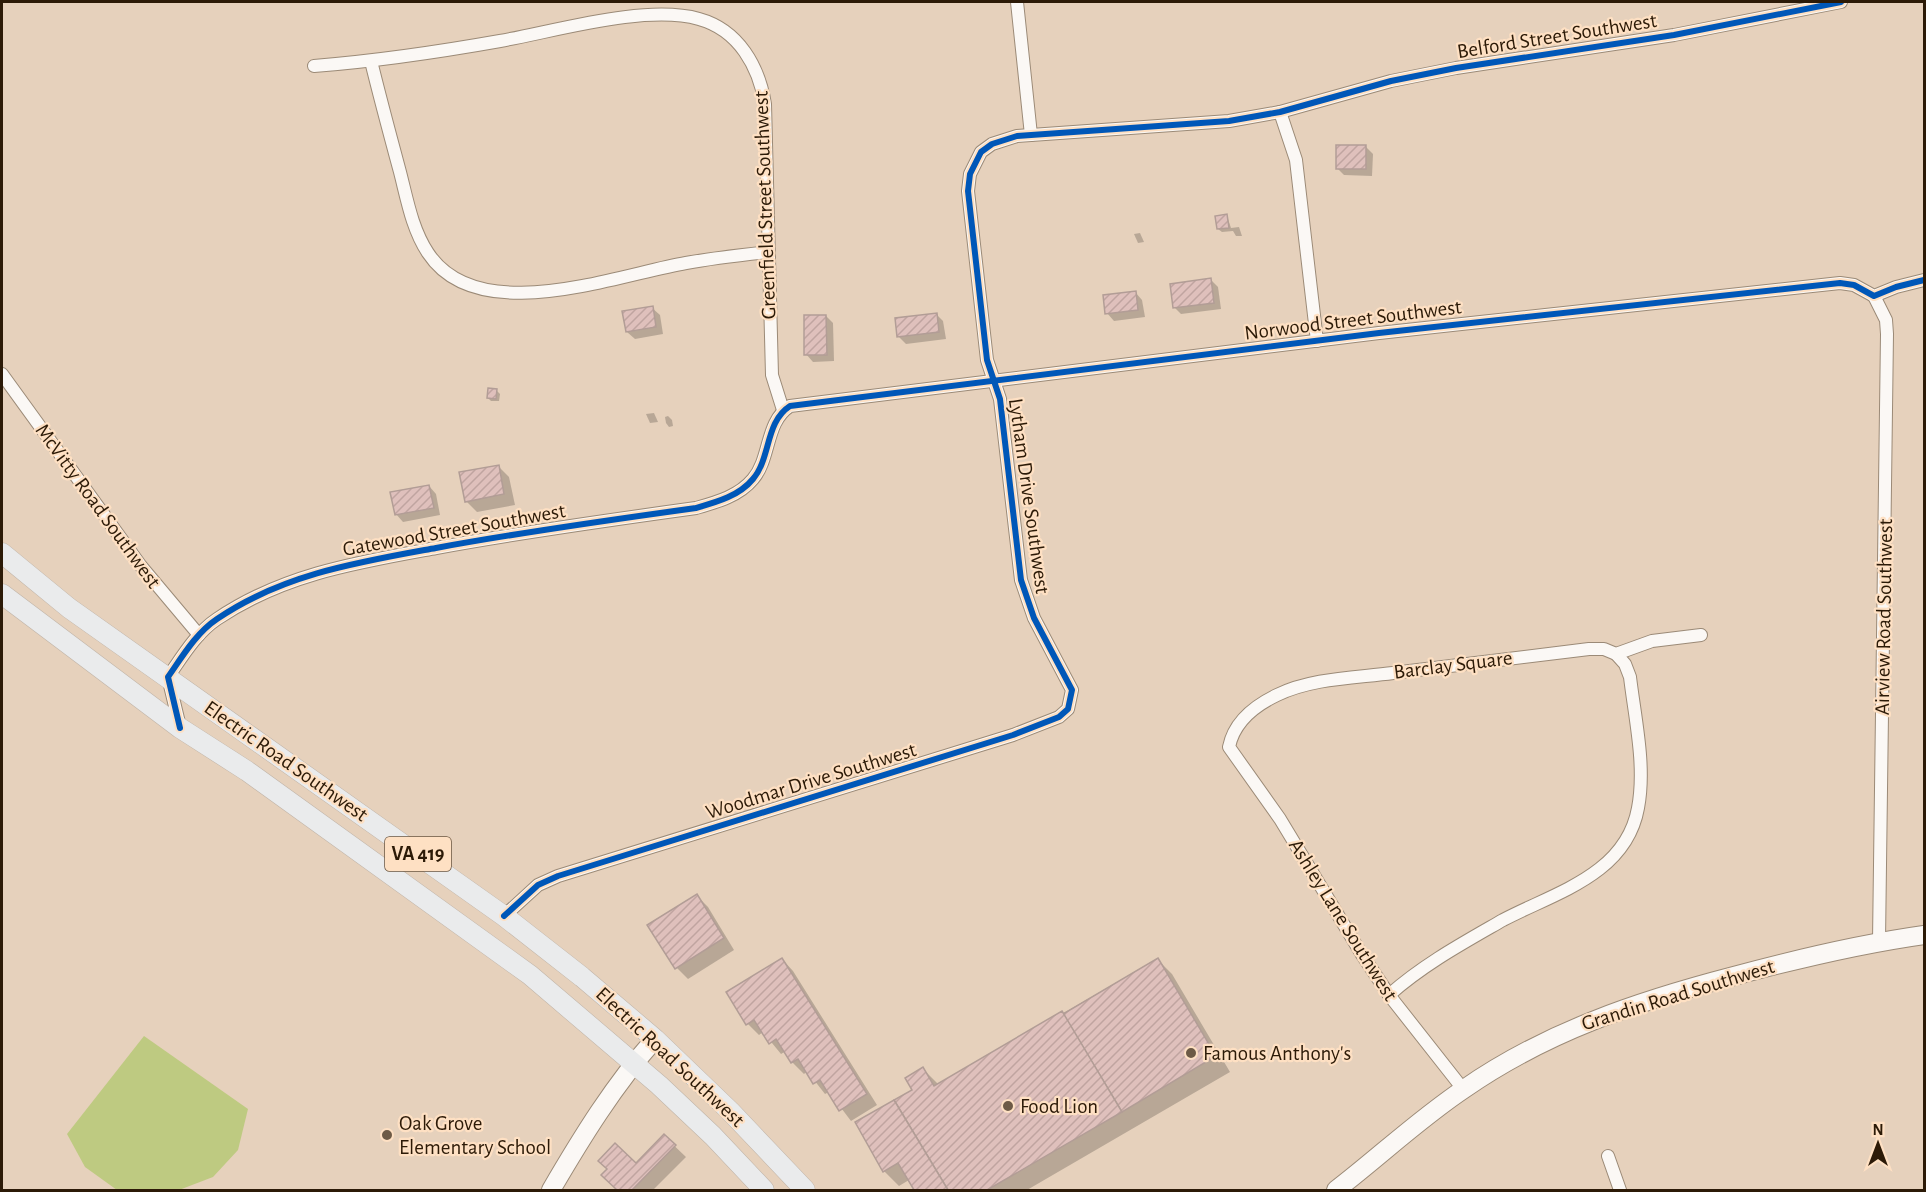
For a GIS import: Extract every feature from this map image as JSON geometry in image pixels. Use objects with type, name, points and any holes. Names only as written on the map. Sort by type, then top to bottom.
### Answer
[{"type":"main road","name":"Electric Road Southwest","points":[[2,554],[69,608],[504,916],[655,1039],[730,1111],[805,1191]]},
{"type":"main road","name":"Electric Road Southwest","points":[[2,594],[180,728],[247,771],[491,944],[567,1004],[634,1062],[713,1136],[764,1191]]},
{"type":"street","points":[[1017,2],[1031,135]]},
{"type":"street","name":"Belford Street Southwest","points":[[1280,112],[1391,81],[1434,72],[1674,35],[1841,2]]},
{"type":"street","name":"Greenfield Street Southwest","points":[[314,66],[413,56],[633,17],[678,15],[715,25],[732,37],[745,51],[762,85],[765,104],[772,375],[783,410]]},
{"type":"street","points":[[371,61],[414,225],[429,255],[439,267],[455,279],[473,287],[503,292],[551,291],[686,263],[768,252]]},
{"type":"street","points":[[1280,112],[1296,160],[1317,341]]},
{"type":"street","name":"Lytham Drive Southwest","points":[[1049,645],[1034,618],[1021,580],[1000,399],[987,360],[968,191],[970,174],[981,152],[992,144],[1017,136],[1229,121],[1280,112]]},
{"type":"street","points":[[1874,297],[1896,287],[1924,280]]},
{"type":"street","name":"Norwood Street Southwest","points":[[783,410],[795,405],[1317,341],[1840,283],[1854,285],[1874,297]]},
{"type":"street","name":"Airview Road Southwest","points":[[1874,297],[1886,320],[1887,334],[1879,941]]},
{"type":"street","name":"McVitty Road Southwest","points":[[2,374],[141,566],[199,634]]},
{"type":"street","name":"Gatewood Street Southwest","points":[[168,677],[199,634],[215,620],[248,600],[288,582],[350,563],[516,533],[696,508],[720,501],[740,491],[757,474],[776,419],[783,410]]},
{"type":"street","points":[[1389,995],[1431,961],[1506,919],[1590,877],[1621,848],[1638,811],[1640,791],[1630,677],[1616,654],[1652,640],[1701,635]]},
{"type":"street","name":"Woodmar Drive Southwest","points":[[504,916],[538,885],[558,876],[1013,735],[1059,717],[1068,709],[1072,690],[1049,645]]},
{"type":"street","name":"Barclay Square","points":[[1229,747],[1238,724],[1253,710],[1277,695],[1321,682],[1589,649],[1604,649],[1616,654]]},
{"type":"street","points":[[168,677],[180,728]]},
{"type":"street","name":"Ashley Lane Southwest","points":[[1229,747],[1280,819],[1389,995],[1463,1089]]},
{"type":"street","name":"Grandin Road Southwest","points":[[1336,1191],[1463,1089],[1546,1040],[1625,1007],[1791,960],[1879,941],[1924,935]]},
{"type":"street","points":[[551,1191],[591,1122],[634,1062],[655,1039]]},
{"type":"street","points":[[1608,1156],[1620,1191]]},
{"type":"green space","points":[[144,1036],[248,1109],[238,1150],[213,1177],[179,1190],[117,1190],[85,1167],[67,1134]]},
{"type":"building","points":[[1336,145],[1366,145],[1366,169],[1336,169]]},
{"type":"building","points":[[1227,214],[1229,228],[1217,229],[1215,216]]},
{"type":"building","points":[[1211,278],[1214,303],[1173,308],[1170,284]]},
{"type":"building","points":[[1136,291],[1138,310],[1105,314],[1103,295]]},
{"type":"building","points":[[653,306],[656,327],[626,332],[622,311]]},
{"type":"building","points":[[937,313],[939,332],[897,337],[895,318]]},
{"type":"building","points":[[804,315],[826,315],[827,355],[804,355]]},
{"type":"building","points":[[488,388],[497,389],[496,399],[487,398]]},
{"type":"building","points":[[499,465],[504,494],[465,502],[459,472]]},
{"type":"building","points":[[429,485],[434,508],[395,515],[390,492]]},
{"type":"building","points":[[697,894],[724,938],[675,969],[647,925]]},
{"type":"building","points":[[782,958],[867,1094],[839,1111],[820,1080],[813,1084],[798,1059],[791,1063],[776,1039],[769,1044],[754,1020],[746,1025],[726,992]]},
{"type":"building","points":[[1158,958],[1216,1056],[1122,1112],[1063,1014]]},
{"type":"building","name":"Food Lion","points":[[1062,1011],[1122,1112],[987,1190],[948,1190],[894,1100],[912,1090],[905,1078],[923,1067],[934,1086]]},
{"type":"building","points":[[894,1100],[948,1190],[914,1190],[898,1163],[883,1172],[855,1122]]},
{"type":"building","points":[[664,1134],[676,1145],[632,1190],[617,1190],[601,1175],[607,1169],[598,1161],[615,1143],[636,1163]]},
{"type":"cycle path","points":[[504,916],[538,885],[558,876],[1013,735],[1059,717],[1068,709],[1072,690],[1034,618],[1021,580],[1000,399],[987,360],[968,191],[970,174],[981,152],[992,144],[1017,136],[1229,121],[1280,112],[1391,81],[1456,68],[1674,35],[1841,2]]},
{"type":"cycle path","points":[[180,728],[168,677],[202,631],[242,604],[295,580],[350,565],[501,537],[696,508],[720,501],[741,490],[753,479],[763,461],[776,421],[790,406],[1379,333],[1840,283],[1854,285],[1874,296],[1896,287],[1924,280]]},
{"type":"place","name":"Famous Anthony's","points":[[1191,1053]]},
{"type":"place","name":"Food Lion","points":[[1008,1106]]},
{"type":"place","name":"Oak Grove Elementary School","points":[[387,1135]]}]
